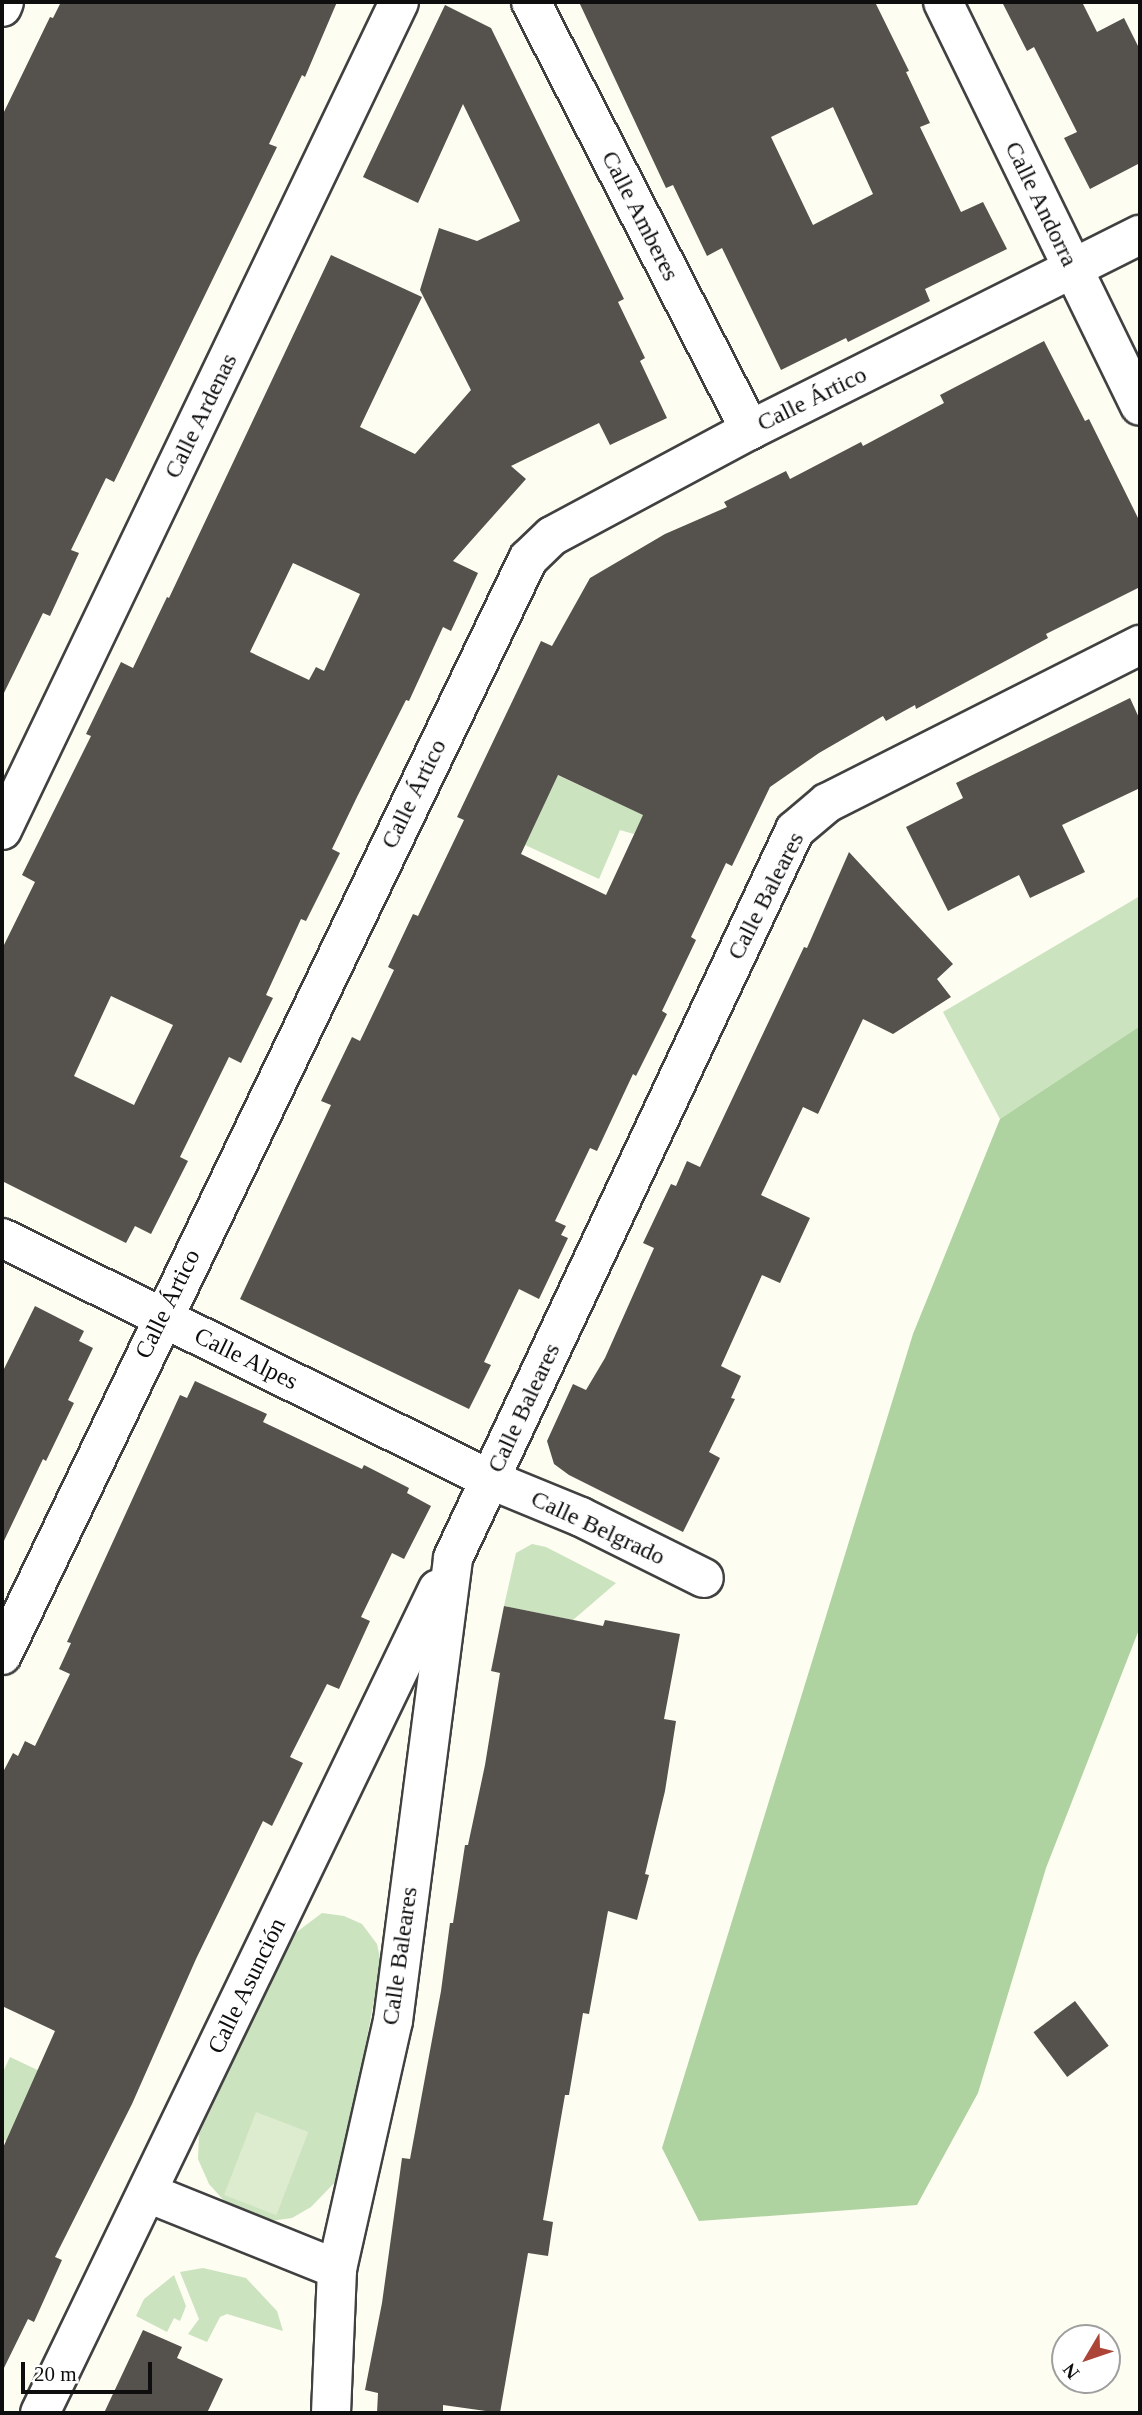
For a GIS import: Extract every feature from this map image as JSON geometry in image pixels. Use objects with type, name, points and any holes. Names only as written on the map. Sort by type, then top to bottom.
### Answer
[{"type":"street","points":[[2,7],[4,2]]},
{"type":"street","name":"Calle Ardenas","points":[[2,830],[399,2]]},
{"type":"street","name":"Calle Amberes","points":[[531,2],[750,430]]},
{"type":"street","name":"Calle Andorra","points":[[943,2],[1140,406]]},
{"type":"street","name":"Calle Ártico","points":[[2,1655],[527,559],[552,536],[750,430],[1140,236]]},
{"type":"street","name":"Calle Baleares","points":[[331,2413],[337,2269],[393,2021],[453,1558],[795,830],[827,803],[1140,645]]},
{"type":"street","name":"Calle Alpes","points":[[2,1238],[491,1480]]},
{"type":"street","name":"Calle Belgrado","points":[[491,1480],[580,1517],[704,1578]]},
{"type":"street","name":"Calle Asunción","points":[[40,2413],[453,1558]]},
{"type":"street","points":[[148,2193],[337,2269]]},
{"type":"green space","points":[[738,632],[634,834],[620,830],[599,879],[525,845],[557,775],[609,799]]},
{"type":"green space","points":[[1140,896],[1140,1026],[1000,1119],[943,1012]]},
{"type":"green space","points":[[1140,1026],[1140,1627],[1046,1868],[978,2093],[917,2205],[699,2221],[662,2148],[913,1334],[1000,1119]]},
{"type":"green space","points":[[532,1544],[546,1547],[616,1583],[573,1620],[504,1606],[516,1553]]},
{"type":"green space","points":[[322,1913],[344,1916],[362,1924],[377,1944],[381,1963],[341,2176],[311,2207],[292,2218],[270,2221],[248,2216],[227,2204],[209,2184],[198,2159],[199,2134],[294,1934]]},
{"type":"green space","points":[[10,2057],[67,2084],[67,2172],[2,2139],[2,2074]]},
{"type":"green space","points":[[256,2112],[308,2132],[276,2215],[224,2195]]},
{"type":"green space","points":[[203,2268],[246,2278],[277,2311],[283,2331],[227,2314],[220,2317],[207,2342],[188,2334],[199,2319],[180,2272]]},
{"type":"green space","points":[[174,2275],[186,2306],[180,2321],[174,2318],[167,2332],[136,2316],[144,2299]]},
{"type":"building","points":[[61,2],[337,2],[305,77],[302,75],[269,144],[277,147],[114,482],[106,478],[71,550],[79,553],[50,616],[43,613],[2,697],[2,116],[50,17],[53,18]]},
{"type":"building","points":[[579,2],[875,2],[909,71],[906,72],[930,123],[920,127],[961,212],[983,202],[1007,249],[925,289],[930,301],[848,342],[846,338],[781,370],[722,248],[707,256],[673,185],[666,188]],"holes":[[[833,107],[873,194],[813,225],[771,137]]]},
{"type":"building","points":[[1002,2],[1082,2],[1097,32],[1124,18],[1140,50],[1140,163],[1090,189],[1064,138],[1077,132],[1034,47],[1027,51]]},
{"type":"building","points":[[445,5],[491,28],[624,299],[618,302],[645,358],[640,361],[667,418],[610,445],[599,423],[511,466],[526,479],[453,561],[478,573],[451,631],[443,627],[409,701],[406,700],[357,797],[332,849],[340,853],[306,921],[301,919],[266,995],[273,998],[241,1063],[229,1057],[180,1157],[188,1161],[151,1234],[135,1226],[126,1243],[2,1181],[2,949],[35,882],[22,875],[91,736],[86,734],[121,662],[133,668],[167,597],[169,598],[331,255],[422,297],[360,427],[415,454],[471,390],[420,290],[439,228],[477,241],[520,221],[463,104],[418,203],[363,177]],"holes":[[[293,563],[360,594],[324,671],[316,667],[309,680],[250,652]],[[111,996],[173,1025],[134,1105],[74,1076]]]},
{"type":"building","points":[[1044,341],[1085,421],[1089,419],[1140,522],[1140,587],[1046,634],[1048,638],[916,709],[915,705],[886,721],[883,716],[819,753],[770,787],[732,866],[726,863],[691,937],[696,940],[662,1011],[667,1014],[636,1076],[633,1074],[597,1151],[590,1148],[555,1221],[566,1226],[561,1235],[568,1238],[539,1299],[519,1289],[484,1362],[491,1365],[469,1409],[240,1299],[331,1105],[321,1101],[352,1037],[360,1041],[394,970],[388,967],[413,914],[418,916],[464,820],[457,817],[541,641],[552,646],[590,578],[665,534],[727,507],[724,502],[786,471],[790,479],[861,442],[863,446],[944,403],[940,395]],"holes":[[[558,775],[643,815],[606,895],[521,854]]]},
{"type":"building","points":[[1130,698],[1140,720],[1140,788],[1062,825],[1085,872],[1030,898],[1019,875],[948,911],[906,827],[963,798],[956,783]]},
{"type":"building","points":[[849,852],[953,964],[937,979],[951,997],[893,1034],[863,1019],[818,1114],[803,1107],[761,1195],[810,1218],[780,1283],[762,1275],[721,1366],[741,1376],[731,1398],[735,1399],[709,1452],[720,1458],[683,1532],[569,1475],[554,1464],[547,1441],[573,1384],[586,1390],[605,1358],[654,1248],[643,1243],[671,1184],[676,1186],[687,1161],[700,1167],[804,947],[807,948]]},
{"type":"building","points":[[35,1306],[84,1331],[79,1341],[93,1348],[68,1400],[74,1403],[46,1461],[43,1459],[2,1545],[2,1373]]},
{"type":"building","points":[[195,1381],[267,1414],[263,1422],[362,1469],[364,1465],[409,1488],[407,1493],[431,1506],[404,1559],[392,1553],[361,1617],[370,1621],[339,1689],[327,1684],[290,1757],[303,1763],[272,1826],[263,1821],[196,1959],[132,2104],[55,2257],[62,2260],[34,2322],[28,2319],[2,2372],[2,2150],[55,2031],[2,2006],[2,1774],[13,1753],[18,1756],[25,1741],[35,1746],[70,1674],[59,1669],[71,1643],[67,1642],[180,1395],[187,1398]]},
{"type":"building","points":[[504,1606],[603,1626],[605,1620],[680,1634],[664,1719],[676,1721],[665,1791],[645,1874],[649,1875],[637,1920],[608,1911],[589,2014],[583,2013],[569,2095],[565,2095],[543,2220],[553,2222],[548,2256],[528,2253],[500,2413],[443,2405],[443,2413],[377,2413],[378,2393],[365,2390],[382,2303],[402,2158],[410,2159],[441,1991],[450,1923],[453,1923],[465,1845],[468,1845],[485,1765],[500,1673],[491,1671]]},
{"type":"building","points":[[1075,2001],[1109,2046],[1067,2077],[1033,2032]]},
{"type":"building","points":[[143,2330],[182,2347],[177,2358],[223,2379],[207,2413],[104,2413]]}]
